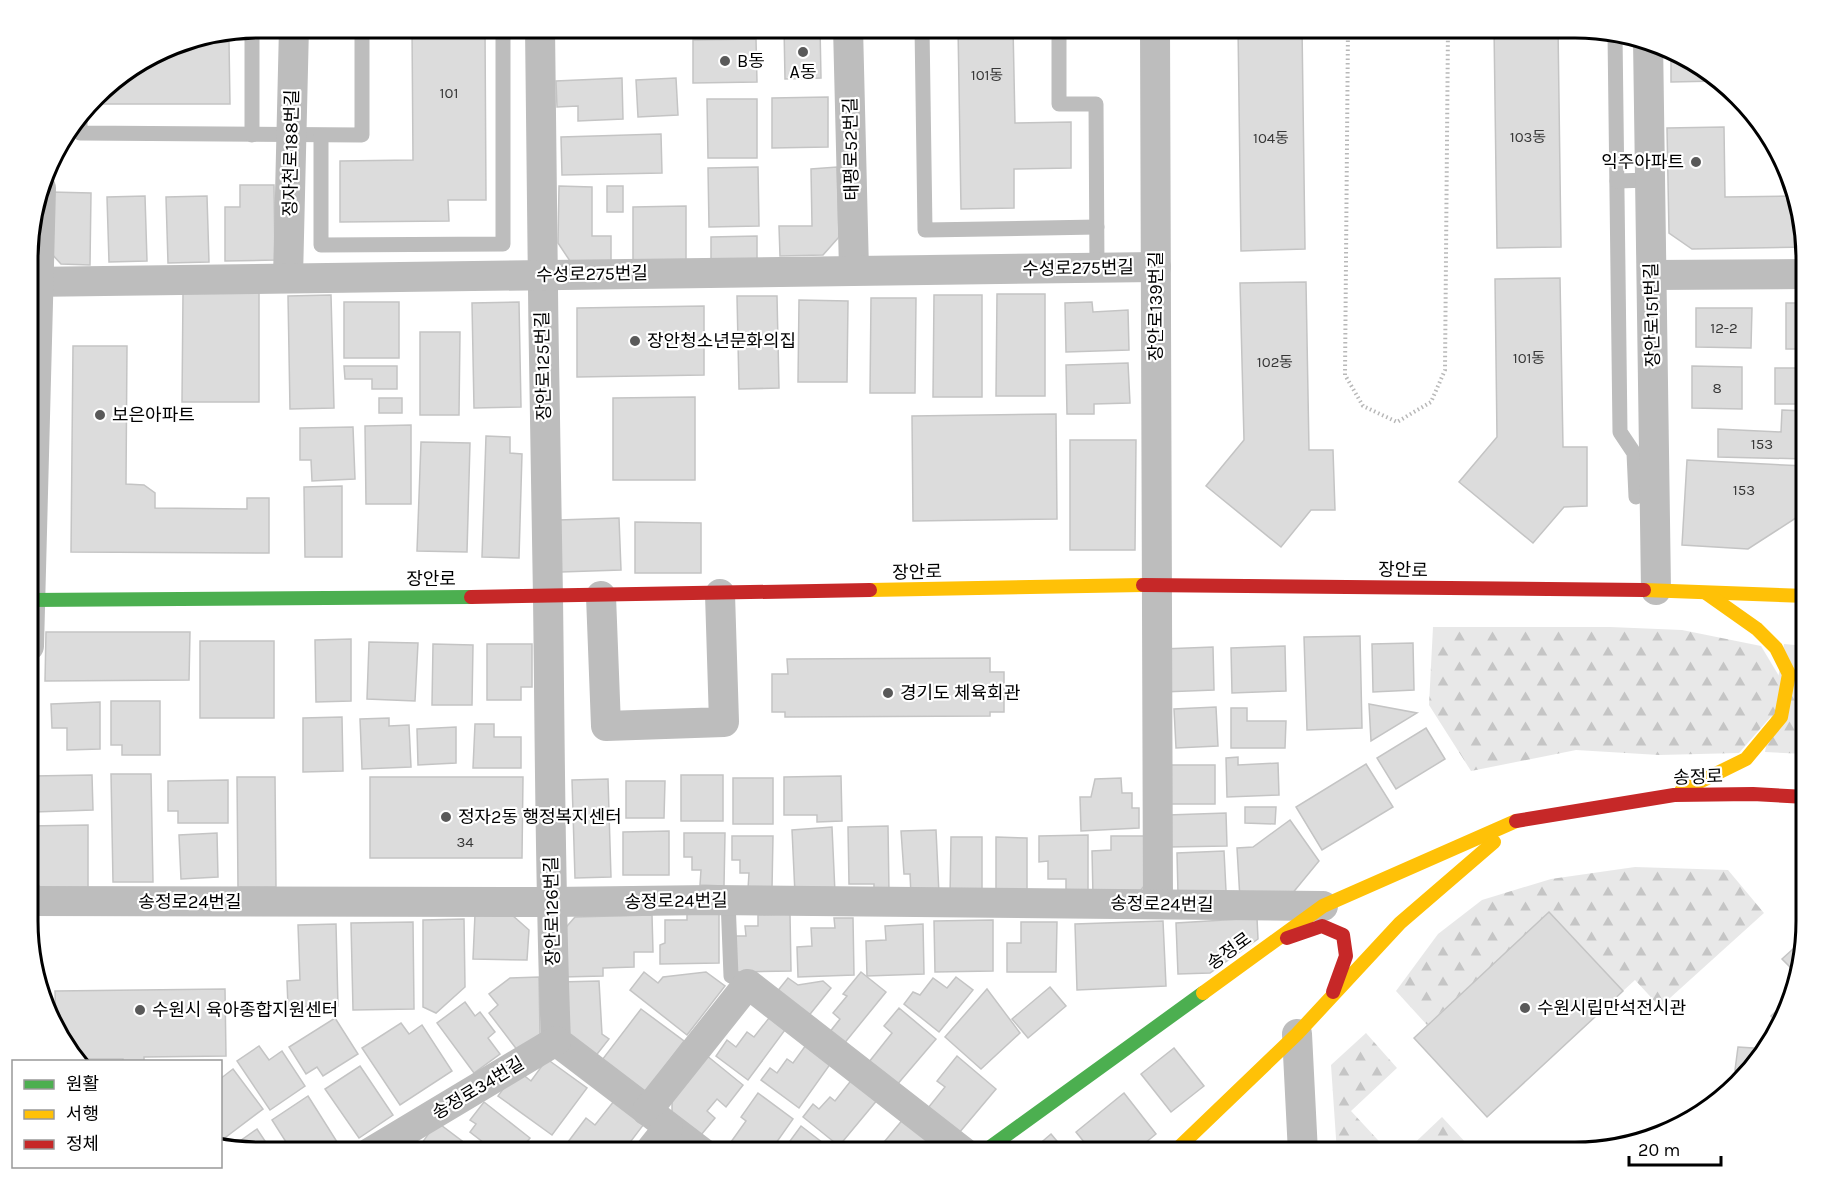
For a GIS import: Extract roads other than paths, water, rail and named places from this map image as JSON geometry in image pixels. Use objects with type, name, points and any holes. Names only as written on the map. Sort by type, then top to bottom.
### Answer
[{"type":"main road","name":"장안로","points":[[38,600],[601,596],[1156,585],[1656,590],[1706,593],[1796,590]]},
{"type":"main road","points":[[1674,795],[1746,759],[1781,717],[1789,674],[1776,648],[1757,629],[1706,593]]},
{"type":"main road","name":"송정로","points":[[997,1142],[1323,906],[1520,819],[1674,795],[1753,794],[1796,796]]},
{"type":"main road","points":[[1184,1142],[1297,1034],[1400,923],[1520,819]]},
{"type":"main road","points":[[1271,944],[1322,926],[1343,935],[1346,956],[1331,997]]},
{"type":"street","name":"정자천로188번길","points":[[288,278],[294,38]]},
{"type":"street","name":"장안로125번길","points":[[540,38],[541,275],[548,596]]},
{"type":"street","name":"태평로52번길","points":[[848,38],[854,270]]},
{"type":"street","name":"장안로139번길","points":[[1155,38],[1158,904]]},
{"type":"street","name":"장안로151번길","points":[[1648,50],[1656,590]]},
{"type":"street","name":"수성로275번길","points":[[38,282],[1156,267]]},
{"type":"street","points":[[1652,275],[1796,274]]},
{"type":"street","points":[[601,596],[606,726],[724,722],[720,594]]},
{"type":"street","name":"장안로126번길","points":[[548,596],[551,902],[556,1041]]},
{"type":"street","name":"송정로24번길","points":[[38,902],[728,900],[1323,906]]},
{"type":"street","points":[[651,1142],[657,1119],[748,984],[951,1142]]},
{"type":"street","points":[[1297,1034],[1302,1142]]},
{"type":"street","points":[[556,1041],[688,1142]]},
{"type":"street","name":"송정로34번길","points":[[387,1142],[556,1041]]},
{"type":"lane","points":[[252,38],[252,135]]},
{"type":"lane","points":[[80,128],[80,133],[363,135],[362,38]]},
{"type":"lane","points":[[321,136],[321,245],[503,244],[503,38]]},
{"type":"lane","points":[[922,38],[926,230],[1097,227]]},
{"type":"lane","points":[[1059,38],[1059,104],[1096,104],[1097,267]]},
{"type":"lane","points":[[1614,41],[1620,432],[1634,453],[1636,497]]},
{"type":"lane","points":[[1617,181],[1650,180]]},
{"type":"lane","points":[[728,900],[731,976],[748,984]]},
{"type":"place","name":"A동","points":[[803,52]]},
{"type":"place","name":"B동","points":[[725,61]]},
{"type":"place","name":"익주아파트","points":[[1696,162]]},
{"type":"place","name":"장안청소년문화의집","points":[[635,341]]},
{"type":"place","name":"보은아파트","points":[[100,415]]},
{"type":"place","name":"경기도 체육회관","points":[[888,693]]},
{"type":"place","name":"정자2동 행정복지센터","points":[[446,817]]},
{"type":"place","name":"수원시립만석전시관","points":[[1525,1008]]},
{"type":"place","name":"수원시 육아종합지원센터","points":[[140,1010]]}]
